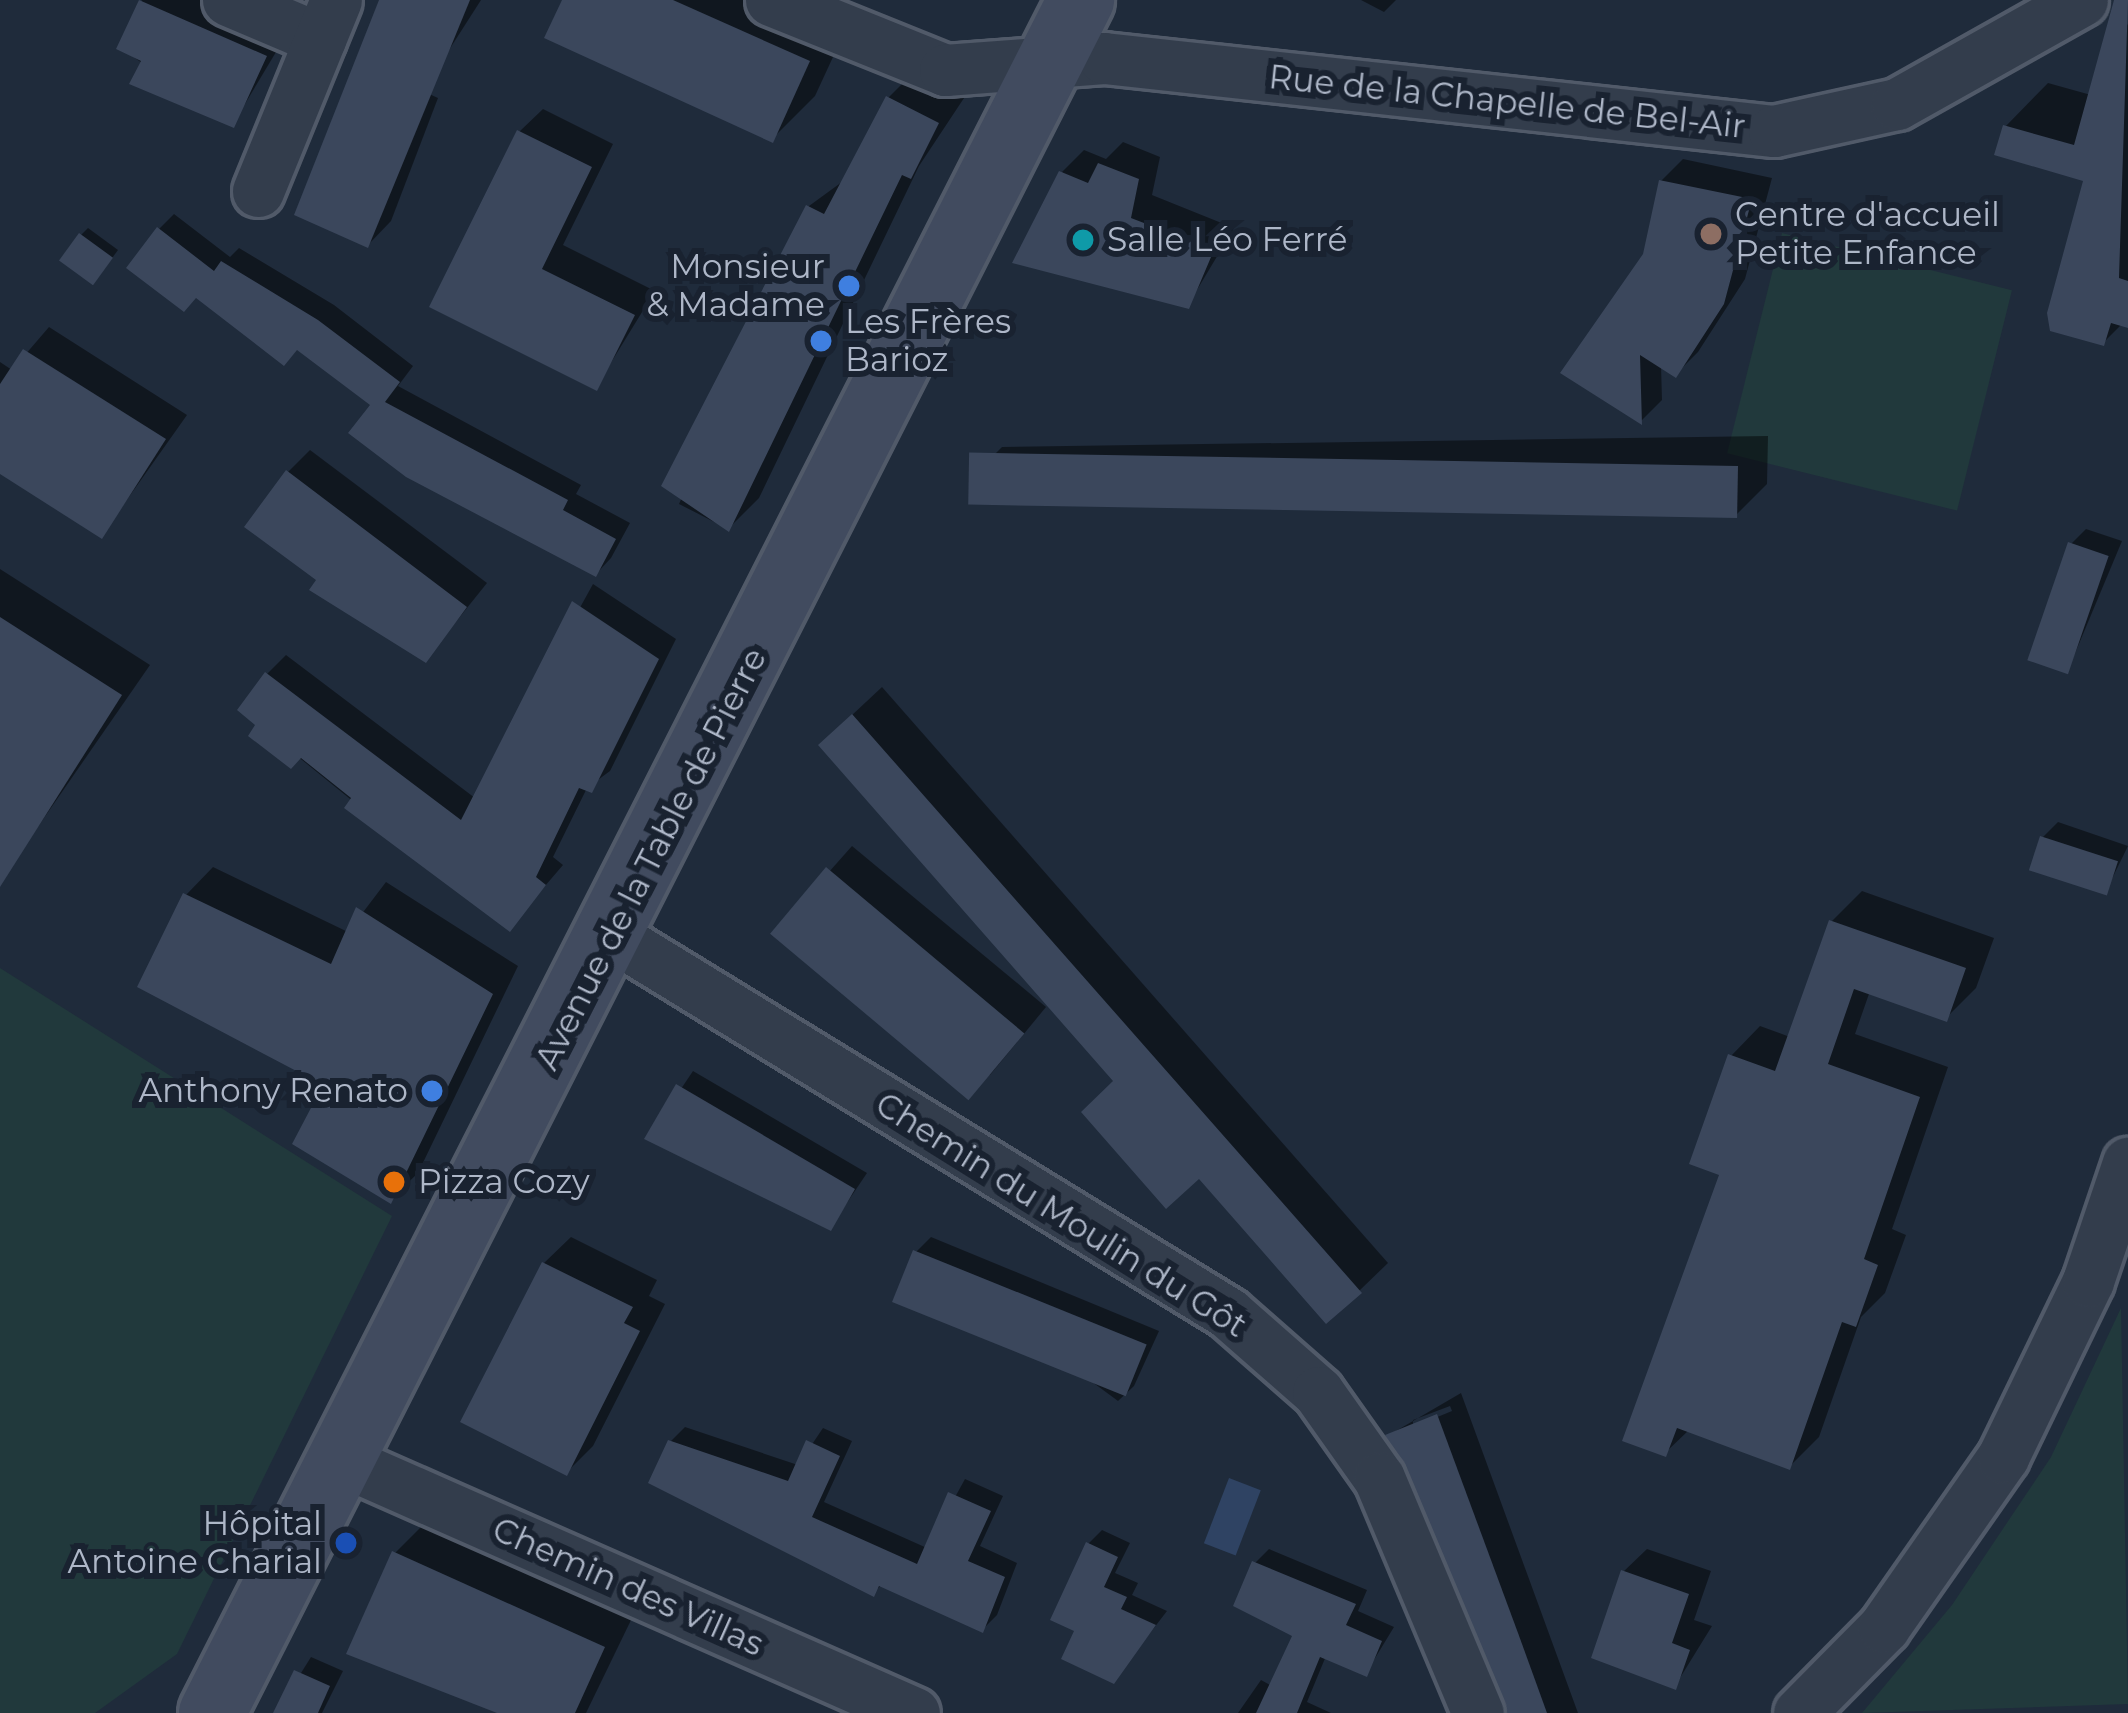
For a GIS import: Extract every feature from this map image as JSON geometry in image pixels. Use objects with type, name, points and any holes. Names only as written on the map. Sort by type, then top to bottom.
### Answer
[{"type":"main road","name":"Avenue de la Table de Pierre","points":[[212,1713],[611,935],[1081,0]]},
{"type":"street","points":[[228,0],[328,20],[258,191]]},
{"type":"street","name":"Rue de la Chapelle de Bel-Air","points":[[771,0],[911,64],[1047,67],[1142,62],[1774,131],[1897,104],[2082,0]]},
{"type":"street","name":"Chemin du Moulin du Gôt","points":[[611,935],[1228,1313],[1318,1392],[1379,1478],[1478,1713]]},
{"type":"street","points":[[1799,1713],[1885,1627],[2003,1456],[2088,1281],[2128,1163]]},
{"type":"street","name":"Chemin des Villas","points":[[344,1461],[914,1713]]},
{"type":"green space","points":[[1782,233],[2012,290],[1957,511],[1727,453]]},
{"type":"green space","points":[[0,968],[392,1216],[177,1654],[95,1713],[0,1713]]},
{"type":"green space","points":[[2121,1308],[2128,1704],[1862,1713],[1952,1605],[2051,1457]]},
{"type":"water","points":[[1229,1478],[1261,1490],[1236,1556],[1204,1543]]},
{"type":"building","points":[[139,0],[267,56],[234,128],[129,84],[141,61],[116,49]]},
{"type":"building","points":[[379,0],[470,0],[368,248],[294,215]]},
{"type":"building","points":[[562,0],[673,0],[810,61],[773,143],[544,38]]},
{"type":"building","points":[[2114,0],[2128,0],[2119,278],[2128,281],[2128,328],[2111,323],[2104,346],[2050,331],[2047,313],[2083,181],[1994,155],[2003,125],[2074,145]]},
{"type":"building","points":[[886,96],[939,123],[911,179],[902,175],[729,532],[661,486],[806,205],[824,214]]},
{"type":"building","points":[[517,130],[592,167],[542,269],[635,315],[597,391],[429,307]]},
{"type":"building","name":"Salle Léo Ferré","points":[[1098,163],[1139,179],[1131,218],[1214,250],[1189,309],[1012,263],[1059,171],[1088,183]]},
{"type":"building","points":[[1659,180],[1752,199],[1724,304],[1676,378],[1640,355],[1642,425],[1560,373],[1643,254]]},
{"type":"building","points":[[157,227],[214,271],[221,261],[318,320],[400,382],[385,402],[568,500],[563,510],[616,539],[596,577],[406,477],[348,433],[370,405],[297,350],[284,366],[196,298],[184,312],[126,268]]},
{"type":"building","points":[[79,233],[113,258],[93,285],[59,261]]},
{"type":"building","points":[[23,349],[166,439],[102,539],[0,474],[0,384]]},
{"type":"building","points":[[969,453],[1738,466],[1737,518],[968,505]]},
{"type":"building","points":[[286,470],[467,607],[426,663],[309,590],[316,580],[244,527]]},
{"type":"building","points":[[2068,542],[2109,556],[2068,674],[2027,660]]},
{"type":"building","points":[[572,601],[659,659],[592,793],[579,788],[536,877],[546,885],[510,932],[344,808],[351,798],[301,758],[291,769],[248,736],[255,725],[237,710],[265,672],[461,820]]},
{"type":"building","points":[[0,617],[122,695],[0,887]]},
{"type":"building","points":[[852,714],[1362,1293],[1326,1324],[1199,1179],[1166,1209],[1081,1112],[1113,1081],[818,745]]},
{"type":"building","points":[[2040,836],[2118,861],[2107,896],[2029,870]]},
{"type":"building","points":[[826,867],[1024,1033],[968,1100],[770,934]]},
{"type":"building","points":[[183,893],[331,964],[356,907],[493,994],[391,1204],[292,1144],[323,1085],[137,987]]},
{"type":"building","points":[[1829,920],[1966,968],[1947,1022],[1854,989],[1828,1064],[1920,1097],[1864,1259],[1878,1265],[1856,1327],[1842,1322],[1790,1470],[1677,1428],[1666,1457],[1622,1441],[1719,1175],[1689,1164],[1728,1054],[1775,1071]]},
{"type":"building","points":[[676,1084],[855,1189],[831,1231],[644,1139]]},
{"type":"building","points":[[913,1250],[1147,1344],[1126,1396],[892,1302]]},
{"type":"building","points":[[542,1262],[633,1307],[624,1323],[640,1331],[567,1476],[460,1422]]},
{"type":"building","points":[[1437,1414],[1547,1713],[1507,1713],[1385,1435]]},
{"type":"building","points":[[668,1440],[788,1481],[806,1440],[840,1456],[812,1517],[917,1564],[948,1492],[991,1511],[968,1561],[1005,1577],[983,1633],[879,1586],[874,1597],[648,1483]]},
{"type":"building","points":[[1086,1542],[1118,1557],[1104,1587],[1127,1597],[1121,1609],[1156,1625],[1114,1684],[1061,1659],[1074,1631],[1050,1620]]},
{"type":"building","points":[[392,1551],[605,1647],[575,1713],[497,1713],[346,1654]]},
{"type":"building","points":[[1252,1561],[1356,1604],[1346,1625],[1382,1641],[1367,1677],[1320,1657],[1297,1713],[1256,1713],[1292,1636],[1233,1606]]},
{"type":"building","points":[[1621,1570],[1689,1594],[1672,1643],[1690,1650],[1676,1690],[1591,1658]]},
{"type":"building","points":[[294,1670],[330,1686],[318,1713],[273,1713]]},
{"type":"place","name":"Centre d'accueil Petite Enfance","points":[[1711,234]]},
{"type":"place","name":"Salle Léo Ferré","points":[[1083,240]]},
{"type":"place","name":"Monsieur & Madame","points":[[849,286]]},
{"type":"place","name":"Les Frères Barioz","points":[[821,341]]},
{"type":"place","name":"Anthony Renato","points":[[432,1091]]},
{"type":"place","name":"Pizza Cozy","points":[[394,1182]]},
{"type":"place","name":"Hôpital Antoine Charial","points":[[346,1543]]}]
